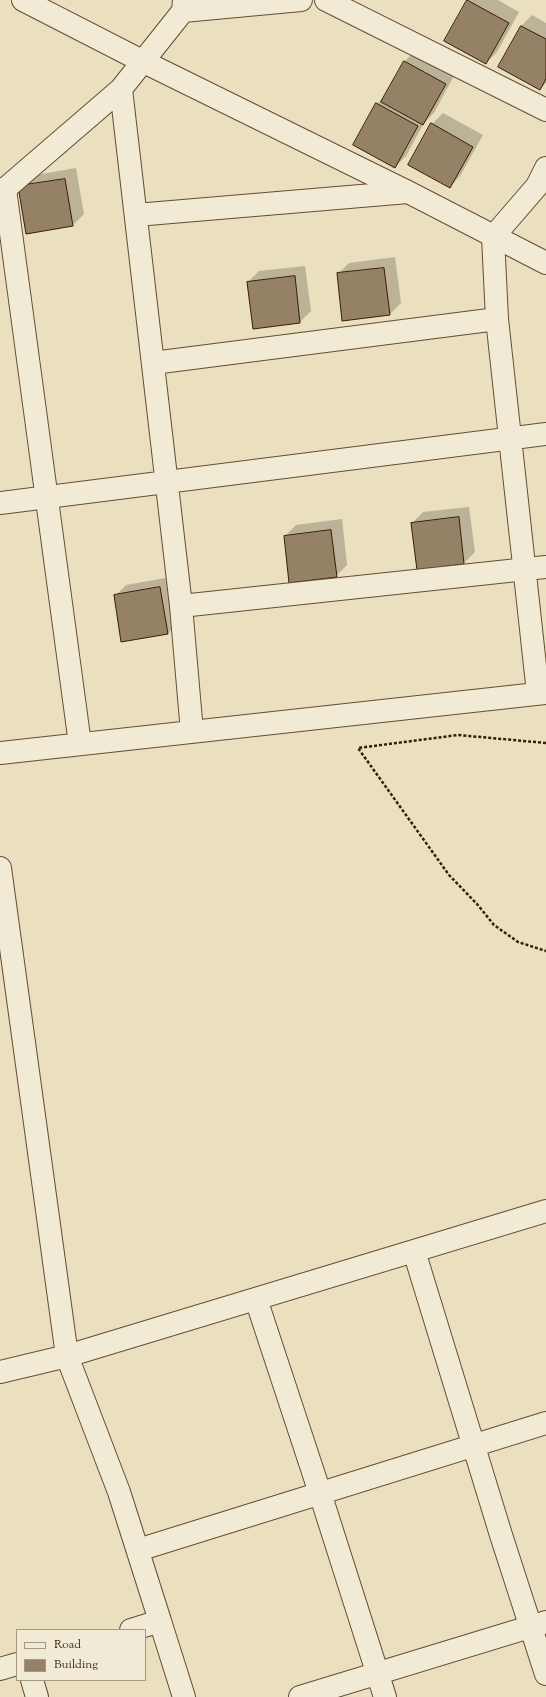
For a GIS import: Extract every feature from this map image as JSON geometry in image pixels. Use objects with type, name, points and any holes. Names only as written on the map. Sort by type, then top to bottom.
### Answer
[{"type":"street","points":[[23,0],[142,61],[408,192],[546,263]]},
{"type":"street","points":[[80,744],[47,497],[2,189],[121,88],[184,5],[301,0]]},
{"type":"street","points":[[326,0],[546,110]]},
{"type":"street","points":[[121,88],[180,606],[192,732]]},
{"type":"street","points":[[0,753],[542,693],[535,568],[510,439],[498,319],[493,237],[537,186],[546,168]]},
{"type":"street","points":[[136,215],[408,192]]},
{"type":"street","points":[[153,363],[498,319]]},
{"type":"street","points":[[0,503],[546,434]]},
{"type":"street","points":[[180,606],[535,568]]},
{"type":"street","points":[[0,868],[67,1356],[119,1492],[184,1697]]},
{"type":"street","points":[[0,1372],[67,1356],[546,1211]]},
{"type":"street","points":[[414,1251],[474,1446],[538,1625],[546,1674]]},
{"type":"street","points":[[256,1299],[320,1493],[384,1697]]},
{"type":"street","points":[[138,1550],[546,1423]]},
{"type":"street","points":[[134,1629],[160,1621]]},
{"type":"street","points":[[300,1697],[538,1625]]},
{"type":"street","points":[[0,1669],[16,1664]]},
{"type":"street","points":[[32,1681],[37,1697]]},
{"type":"path","points":[[546,743],[458,735],[358,748],[449,875],[477,904],[494,925],[518,942],[546,951]]},
{"type":"building","points":[[467,0],[509,23],[486,64],[444,41]]},
{"type":"building","points":[[521,26],[546,39],[546,79],[540,90],[498,67]]},
{"type":"building","points":[[404,61],[446,84],[423,125],[381,102]]},
{"type":"building","points":[[376,103],[418,126],[395,168],[353,145]]},
{"type":"building","points":[[431,123],[473,147],[450,188],[408,165]]},
{"type":"building","points":[[65,179],[73,226],[26,234],[18,186]]},
{"type":"building","points":[[384,268],[390,315],[342,321],[337,273]]},
{"type":"building","points":[[295,276],[300,323],[253,329],[247,282]]},
{"type":"building","points":[[459,517],[464,564],[417,570],[411,523]]},
{"type":"building","points":[[331,530],[337,577],[289,583],[284,536]]},
{"type":"building","points":[[160,587],[168,634],[121,642],[114,595]]}]
